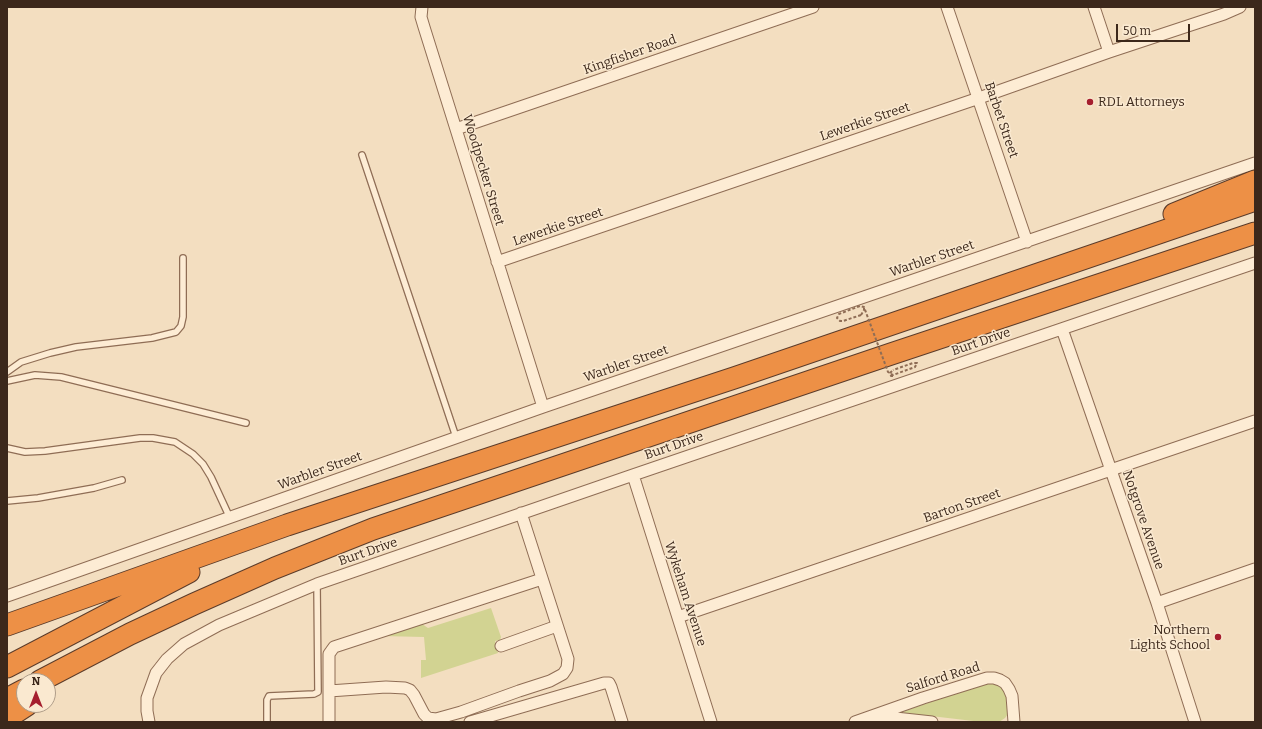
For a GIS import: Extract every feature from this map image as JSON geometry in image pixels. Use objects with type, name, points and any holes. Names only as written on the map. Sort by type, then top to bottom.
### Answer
[{"type":"highway","points":[[990,290],[1255,181]]},
{"type":"highway","points":[[7,625],[287,525],[734,378],[1255,200]]},
{"type":"highway","points":[[55,673],[130,634],[210,597],[286,564],[380,527],[884,356],[1253,235]]},
{"type":"highway","points":[[7,667],[147,594],[287,525]]},
{"type":"highway","points":[[56,686],[104,654],[210,597]]},
{"type":"highway","points":[[7,699],[16,694]]},
{"type":"highway","points":[[7,718],[16,712]]},
{"type":"street","name":"Kingfisher Road","points":[[456,129],[813,7]]},
{"type":"street","name":"Barbet Street","points":[[947,7],[1027,242]]},
{"type":"street","points":[[1094,7],[1109,52]]},
{"type":"street","name":"Lewerkie Street","points":[[497,262],[979,98],[1109,52],[1204,21],[1240,7]]},
{"type":"street","name":"Woodpecker Street","points":[[420,8],[424,27],[543,407]]},
{"type":"street","name":"Warbler Street","points":[[7,596],[543,407],[1255,163]]},
{"type":"street","name":"Burt Drive","points":[[148,717],[147,698],[156,673],[167,659],[184,644],[219,625],[317,584],[1255,263]]},
{"type":"street","name":"Notgrove Avenue","points":[[1062,329],[1157,603],[1195,722]]},
{"type":"street","name":"Barton Street","points":[[678,617],[1255,421]]},
{"type":"street","name":"Wykeham Avenue","points":[[633,475],[711,722]]},
{"type":"street","points":[[329,691],[386,687],[405,688],[410,690],[414,695],[424,714],[428,718],[436,719],[538,685],[563,674],[567,668],[568,660],[521,513]]},
{"type":"street","points":[[1157,603],[1255,569]]},
{"type":"street","points":[[329,722],[329,654],[331,649],[336,645],[388,630],[542,579]]},
{"type":"street","points":[[501,646],[557,626]]},
{"type":"street","name":"Salford Road","points":[[855,722],[980,679],[994,678],[1005,683],[1010,689],[1014,708],[1014,722]]},
{"type":"street","points":[[470,722],[604,683],[609,683],[612,687],[622,722]]},
{"type":"street","name":"Salford Road","points":[[874,716],[932,722]]},
{"type":"lane","points":[[362,155],[456,438]]},
{"type":"lane","points":[[7,372],[21,362],[50,353],[76,347],[152,338],[176,332],[181,326],[183,317],[182,258]]},
{"type":"lane","points":[[7,381],[18,377],[35,375],[61,377],[246,423]]},
{"type":"lane","points":[[7,448],[25,452],[45,451],[140,438],[153,438],[175,442],[193,454],[203,464],[211,476],[230,518]]},
{"type":"lane","points":[[7,501],[38,498],[94,488],[122,480]]},
{"type":"lane","points":[[267,722],[267,700],[269,696],[314,694],[318,692],[317,584]]},
{"type":"path","points":[[861,315],[843,321],[840,321],[837,318],[839,314],[860,306],[864,307],[888,372],[893,375],[915,366],[917,363],[893,370]]},
{"type":"green space","points":[[491,608],[501,637],[500,640],[495,641],[498,653],[421,678],[421,660],[426,660],[424,637],[381,636],[422,624],[428,628]]},
{"type":"green space","points":[[985,683],[997,685],[1002,688],[1005,693],[1009,708],[1008,714],[999,722],[982,722],[902,712]]},
{"type":"place","name":"RDL Attorneys","points":[[1090,102]]},
{"type":"place","name":"Northern Lights School","points":[[1218,637]]}]
